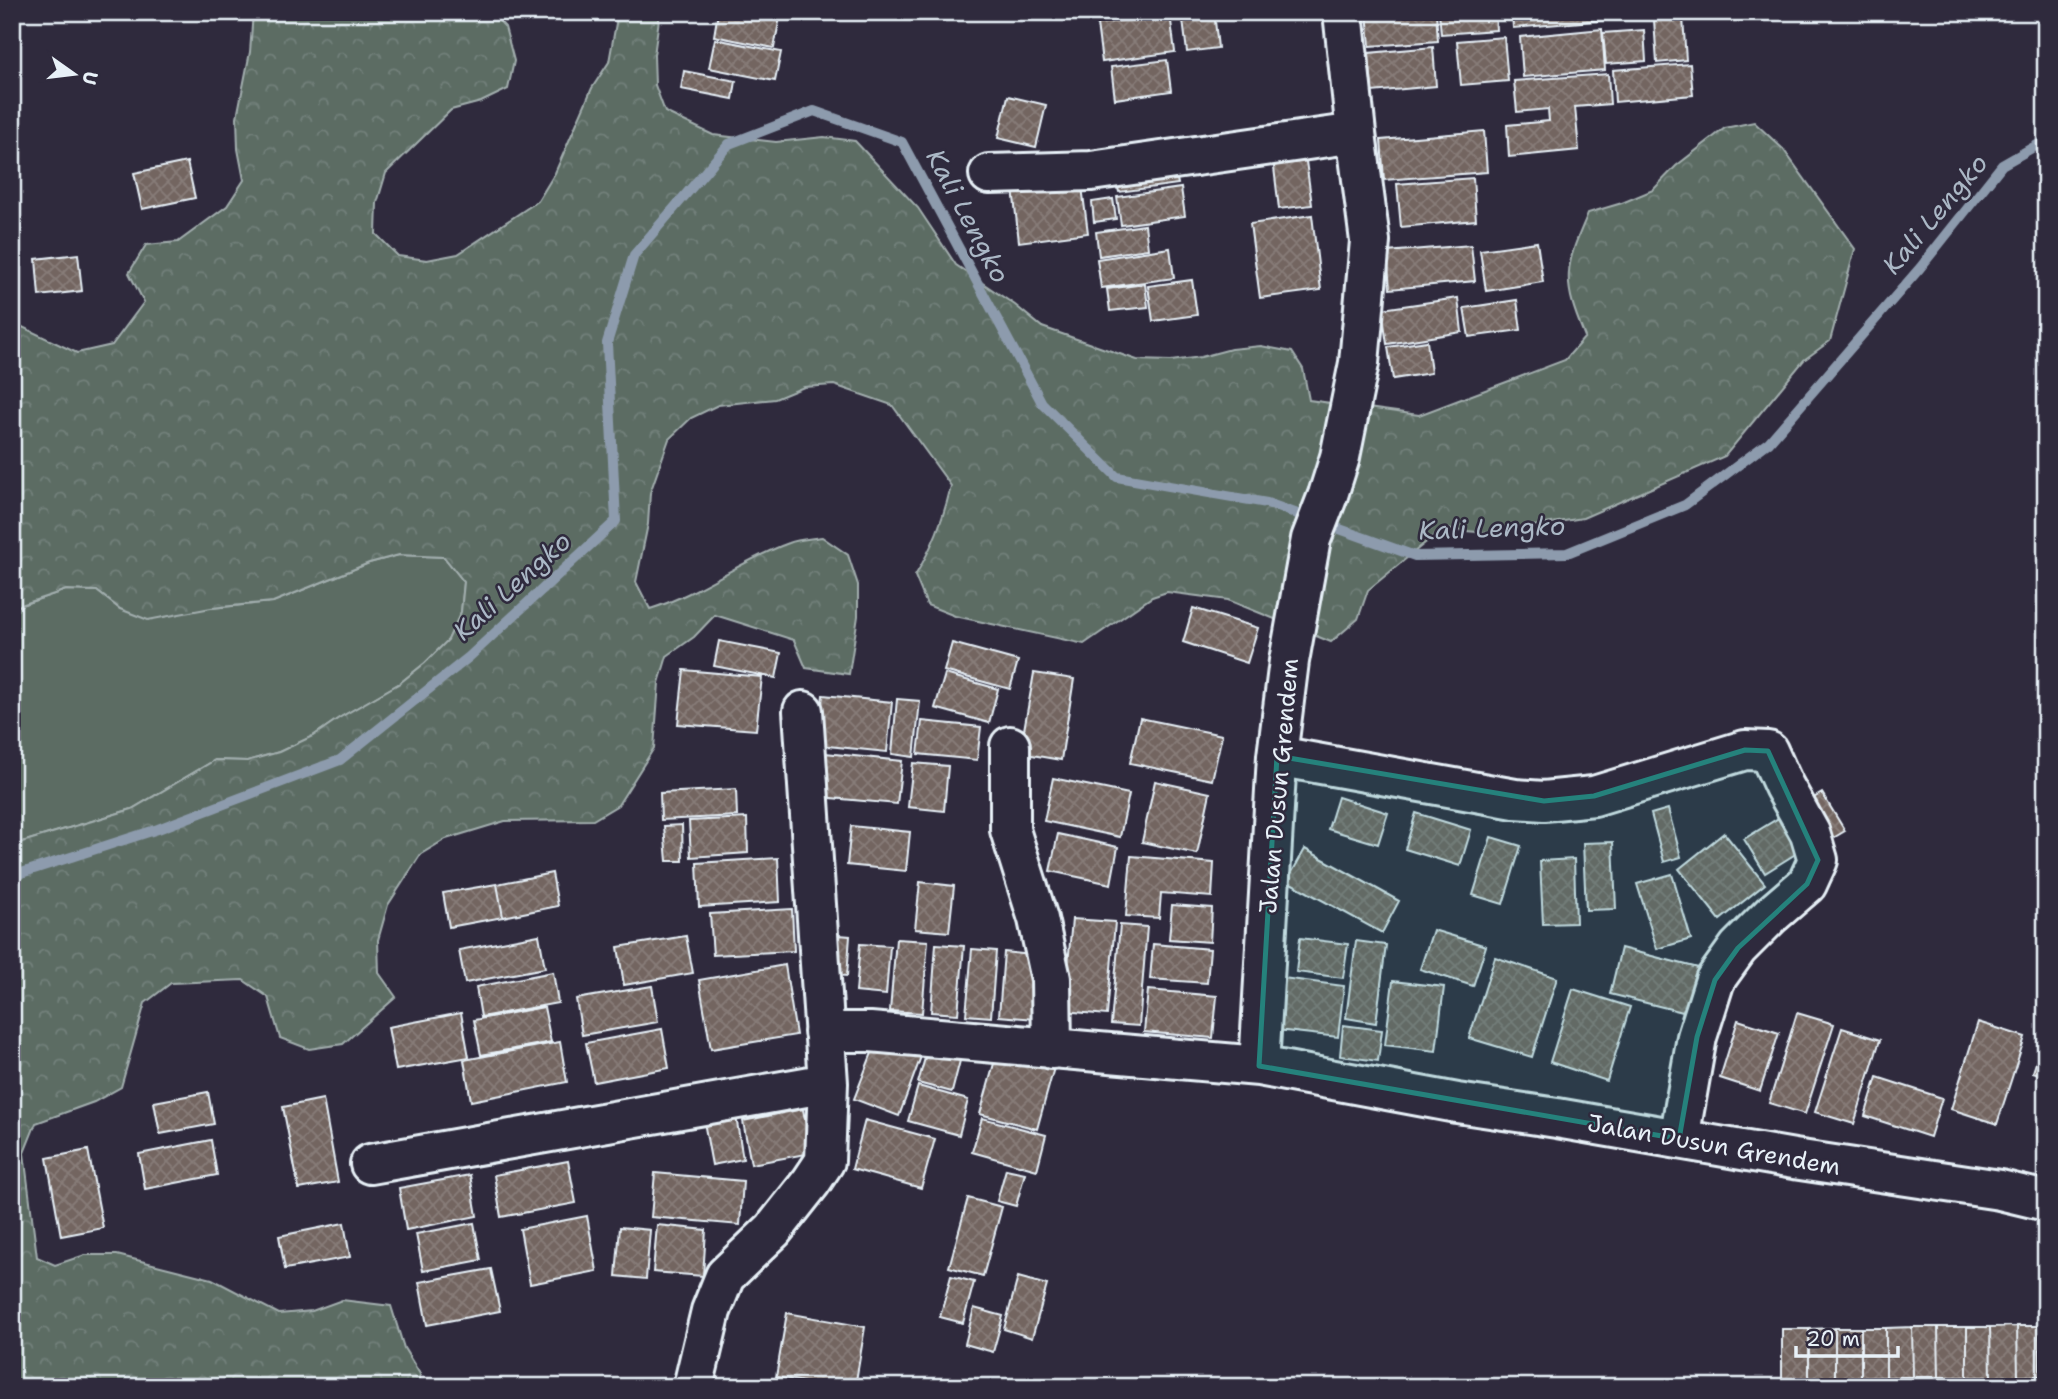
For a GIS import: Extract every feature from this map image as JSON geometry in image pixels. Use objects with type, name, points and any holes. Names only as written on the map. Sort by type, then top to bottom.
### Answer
[{"type":"street","name":"Jalan Dusun Grendem","points":[[1259,1066],[1277,756],[1289,661],[1311,539],[1340,457],[1359,363],[1370,241],[1343,12]]},
{"type":"street","points":[[989,174],[1091,172],[1356,133]]},
{"type":"street","points":[[693,1387],[711,1311],[724,1276],[773,1230],[825,1161],[828,1083],[803,711]]},
{"type":"street","points":[[1010,746],[1010,830],[1038,919],[1051,979],[1052,1049]]},
{"type":"street","points":[[1277,756],[1516,799],[1544,801],[1594,796],[1745,750],[1768,751],[1810,833],[1818,860],[1807,884],[1738,948],[1715,980],[1697,1037],[1679,1139]]},
{"type":"street","name":"Jalan Dusun Grendem","points":[[824,1032],[870,1032],[1259,1066],[1457,1103],[2000,1190],[2046,1201]]},
{"type":"street","points":[[370,1164],[828,1083]]},
{"type":"highlighted area","points":[[1745,750],[1768,751],[1818,860],[1807,884],[1738,948],[1715,980],[1697,1037],[1679,1139],[1259,1066],[1277,756],[1544,801],[1594,796]]},
{"type":"green space","points":[[253,12],[491,12],[505,27],[514,61],[508,89],[481,102],[451,110],[386,173],[377,203],[376,234],[398,256],[427,260],[458,254],[538,201],[555,173],[592,88],[609,62],[618,12],[660,12],[654,55],[655,85],[665,112],[713,135],[776,142],[824,137],[855,141],[918,208],[956,265],[1042,327],[1137,360],[1171,361],[1261,346],[1292,352],[1303,369],[1309,400],[1419,415],[1565,360],[1585,337],[1573,305],[1569,280],[1571,257],[1588,213],[1653,190],[1676,166],[1725,128],[1754,122],[1783,149],[1855,249],[1830,341],[1804,360],[1725,456],[1583,518],[1489,533],[1442,529],[1368,590],[1358,619],[1331,642],[1228,600],[1167,592],[1152,597],[1084,644],[955,616],[927,605],[915,576],[937,532],[951,486],[892,405],[834,385],[804,387],[775,399],[718,405],[691,418],[669,439],[650,493],[648,524],[636,582],[650,609],[686,595],[771,550],[793,542],[822,537],[848,555],[858,585],[858,616],[849,674],[806,668],[794,640],[715,615],[694,637],[667,656],[659,683],[654,748],[618,805],[593,820],[505,821],[446,839],[421,854],[388,905],[378,940],[379,973],[396,997],[343,1044],[309,1049],[280,1038],[268,997],[243,980],[171,983],[145,1003],[121,1087],[94,1102],[36,1123],[24,1153],[37,1257],[55,1265],[85,1255],[117,1255],[212,1279],[279,1314],[312,1311],[342,1300],[391,1306],[404,1348],[420,1374],[419,1387],[12,1387],[12,845],[132,809],[215,760],[247,761],[279,752],[313,736],[400,683],[425,663],[448,640],[461,612],[464,582],[444,557],[399,555],[369,563],[273,602],[211,608],[148,620],[120,609],[97,591],[66,590],[12,608],[12,322],[77,353],[112,345],[144,302],[129,273],[146,245],[178,242],[227,206],[244,180],[238,149],[237,117],[250,52]]},
{"type":"green space","points":[[399,555],[444,557],[464,582],[461,612],[448,640],[400,683],[313,736],[279,752],[247,761],[215,760],[132,809],[12,845],[12,608],[66,590],[97,591],[120,609],[211,608],[273,602],[369,563]]},
{"type":"building","points":[[718,12],[755,12],[780,17],[774,48],[714,36]]},
{"type":"building","points":[[1114,12],[1161,12],[1114,19]]},
{"type":"building","points":[[1182,12],[1214,12],[1218,48],[1187,52]]},
{"type":"building","points":[[1367,12],[1436,12],[1438,41],[1370,46]]},
{"type":"building","points":[[1439,12],[1495,12],[1496,30],[1441,34]]},
{"type":"building","points":[[1512,12],[1649,12],[1649,16],[1513,28]]},
{"type":"building","points":[[1170,14],[1175,52],[1102,62],[1097,24]]},
{"type":"building","points":[[1683,18],[1686,60],[1657,63],[1654,20]]},
{"type":"building","points":[[1602,29],[1605,70],[1523,77],[1520,37]]},
{"type":"building","points":[[1644,30],[1646,61],[1606,64],[1603,33]]},
{"type":"building","points":[[1504,37],[1508,81],[1461,85],[1457,41]]},
{"type":"building","points":[[715,39],[781,52],[775,81],[709,68]]},
{"type":"building","points":[[1433,47],[1436,86],[1372,92],[1369,53]]},
{"type":"building","points":[[1167,60],[1171,91],[1115,99],[1111,67]]},
{"type":"building","points":[[1690,64],[1693,95],[1615,102],[1613,70]]},
{"type":"building","points":[[684,71],[736,81],[733,99],[681,89]]},
{"type":"building","points":[[1608,74],[1610,104],[1575,107],[1579,150],[1509,157],[1507,125],[1549,121],[1548,109],[1517,112],[1514,81]]},
{"type":"building","points":[[1008,96],[1046,105],[1036,147],[998,138]]},
{"type":"building","points":[[1484,131],[1487,172],[1384,180],[1381,140]]},
{"type":"building","points":[[1304,147],[1312,205],[1279,209],[1272,151]]},
{"type":"building","points":[[187,162],[195,198],[142,209],[134,173]]},
{"type":"building","points":[[1174,164],[1178,184],[1119,192],[1114,174]]},
{"type":"building","points":[[1473,178],[1476,220],[1401,227],[1397,184]]},
{"type":"building","points":[[1081,179],[1088,233],[1019,242],[1013,188]]},
{"type":"building","points":[[1181,188],[1185,216],[1121,225],[1117,197]]},
{"type":"building","points":[[1113,199],[1116,219],[1094,222],[1092,202]]},
{"type":"building","points":[[1312,215],[1321,290],[1260,298],[1250,224]]},
{"type":"building","points":[[1145,225],[1148,249],[1099,256],[1096,232]]},
{"type":"building","points":[[1537,242],[1543,282],[1486,291],[1480,250]]},
{"type":"building","points":[[1471,245],[1475,281],[1390,289],[1387,252]]},
{"type":"building","points":[[1170,248],[1174,278],[1101,288],[1097,259]]},
{"type":"building","points":[[78,254],[82,291],[39,296],[36,259]]},
{"type":"building","points":[[1192,280],[1197,315],[1153,321],[1148,286]]},
{"type":"building","points":[[1145,284],[1148,307],[1110,311],[1107,289]]},
{"type":"building","points":[[1458,298],[1462,332],[1387,344],[1382,309]]},
{"type":"building","points":[[1517,300],[1521,330],[1469,337],[1464,308]]},
{"type":"building","points":[[1427,341],[1431,373],[1393,379],[1388,347]]},
{"type":"building","points":[[1193,608],[1258,628],[1247,663],[1183,642]]},
{"type":"building","points":[[719,641],[781,653],[776,678],[714,666]]},
{"type":"building","points":[[952,643],[1018,661],[1010,689],[944,671]]},
{"type":"building","points":[[684,670],[762,677],[756,730],[678,724]]},
{"type":"building","points":[[1034,673],[1074,679],[1061,760],[1020,753]]},
{"type":"building","points":[[945,674],[998,689],[989,723],[935,708]]},
{"type":"building","points":[[823,695],[892,702],[887,752],[818,745]]},
{"type":"building","points":[[897,699],[920,701],[914,757],[892,754]]},
{"type":"building","points":[[1140,718],[1222,735],[1212,780],[1130,763]]},
{"type":"building","points":[[922,721],[981,727],[977,760],[918,754]]},
{"type":"building","points":[[825,753],[902,761],[897,804],[820,797]]},
{"type":"building","points":[[913,763],[948,766],[944,811],[908,807]]},
{"type":"building","points":[[1053,778],[1129,794],[1120,837],[1044,821]]},
{"type":"building","points":[[1155,781],[1210,793],[1197,854],[1142,842]]},
{"type":"building","points":[[736,789],[737,816],[661,820],[660,793]]},
{"type":"building","points":[[1822,793],[1845,831],[1823,844],[1800,806]]},
{"type":"building","points":[[1338,797],[1388,813],[1378,844],[1328,829]]},
{"type":"building","points":[[1668,809],[1681,857],[1664,862],[1651,814]]},
{"type":"building","points":[[1790,811],[1810,845],[1765,873],[1744,839]]},
{"type":"building","points":[[1416,813],[1471,830],[1460,866],[1405,849]]},
{"type":"building","points":[[747,818],[748,853],[691,857],[689,821]]},
{"type":"building","points":[[682,825],[683,861],[667,861],[664,826]]},
{"type":"building","points":[[851,826],[910,832],[906,871],[847,865]]},
{"type":"building","points":[[1724,833],[1765,884],[1720,920],[1679,869]]},
{"type":"building","points":[[1058,834],[1118,847],[1111,884],[1050,871]]},
{"type":"building","points":[[1491,837],[1521,846],[1503,904],[1473,895]]},
{"type":"building","points":[[1613,842],[1616,909],[1586,910],[1583,843]]},
{"type":"building","points":[[1305,849],[1399,901],[1382,933],[1287,881]]},
{"type":"building","points":[[1131,856],[1214,863],[1212,897],[1161,893],[1159,918],[1126,916]]},
{"type":"building","points":[[778,858],[780,902],[699,907],[697,863]]},
{"type":"building","points":[[1574,859],[1576,923],[1543,924],[1540,861]]},
{"type":"building","points":[[552,873],[558,906],[503,917],[497,884]]},
{"type":"building","points":[[1672,874],[1691,939],[1657,949],[1637,884]]},
{"type":"building","points":[[920,882],[954,886],[949,932],[915,929]]},
{"type":"building","points":[[497,884],[503,917],[449,927],[443,893]]},
{"type":"building","points":[[1172,905],[1212,908],[1210,942],[1169,939]]},
{"type":"building","points":[[792,909],[794,951],[713,955],[710,914]]},
{"type":"building","points":[[1072,919],[1115,922],[1107,1015],[1064,1011]]},
{"type":"building","points":[[1120,925],[1147,927],[1139,1026],[1111,1024]]},
{"type":"building","points":[[1433,930],[1486,946],[1473,986],[1420,969]]},
{"type":"building","points":[[539,935],[545,968],[465,983],[459,950]]},
{"type":"building","points":[[839,935],[850,936],[847,976],[836,975]]},
{"type":"building","points":[[686,936],[693,973],[624,985],[618,947]]},
{"type":"building","points":[[1300,938],[1348,944],[1343,978],[1296,972]]},
{"type":"building","points":[[896,939],[928,941],[922,1013],[890,1011]]},
{"type":"building","points":[[1356,941],[1386,945],[1376,1023],[1346,1018]]},
{"type":"building","points":[[860,944],[890,946],[886,995],[856,992]]},
{"type":"building","points":[[936,944],[964,946],[958,1014],[931,1012]]},
{"type":"building","points":[[1153,944],[1210,949],[1207,983],[1150,979]]},
{"type":"building","points":[[1621,948],[1706,970],[1695,1015],[1610,994]]},
{"type":"building","points":[[972,949],[996,951],[991,1017],[966,1015]]},
{"type":"building","points":[[1004,952],[1041,956],[1036,1019],[999,1016]]},
{"type":"building","points":[[1495,957],[1557,978],[1532,1057],[1469,1038]]},
{"type":"building","points":[[785,965],[796,1035],[711,1049],[699,980]]},
{"type":"building","points":[[553,972],[558,1003],[481,1017],[476,987]]},
{"type":"building","points":[[1283,978],[1344,986],[1338,1037],[1277,1030]]},
{"type":"building","points":[[1393,981],[1444,987],[1436,1051],[1385,1045]]},
{"type":"building","points":[[652,986],[658,1022],[582,1035],[576,999]]},
{"type":"building","points":[[1573,989],[1630,1007],[1607,1081],[1550,1062]]},
{"type":"building","points":[[1148,990],[1217,996],[1213,1038],[1144,1032]]},
{"type":"building","points":[[544,1007],[551,1042],[481,1055],[474,1020]]},
{"type":"building","points":[[461,1013],[469,1057],[396,1070],[388,1027]]},
{"type":"building","points":[[1797,1013],[1834,1024],[1805,1114],[1769,1103]]},
{"type":"building","points":[[1738,1020],[1779,1033],[1760,1091],[1720,1078]]},
{"type":"building","points":[[1978,1022],[2025,1037],[1997,1124],[1951,1109]]},
{"type":"building","points":[[1343,1025],[1382,1030],[1378,1061],[1340,1056]]},
{"type":"building","points":[[1842,1028],[1880,1040],[1854,1124],[1815,1112]]},
{"type":"building","points":[[662,1029],[669,1068],[594,1082],[586,1043]]},
{"type":"building","points":[[2046,1032],[2046,1076],[2033,1072]]},
{"type":"building","points":[[879,1035],[923,1051],[899,1116],[854,1099]]},
{"type":"building","points":[[930,1040],[963,1049],[952,1092],[918,1083]]},
{"type":"building","points":[[560,1042],[567,1082],[471,1101],[464,1060]]},
{"type":"building","points":[[998,1049],[1055,1064],[1037,1129],[980,1114]]},
{"type":"building","points":[[1877,1077],[1942,1098],[1930,1137],[1865,1116]]},
{"type":"building","points":[[918,1086],[968,1100],[959,1135],[908,1121]]},
{"type":"building","points":[[208,1092],[214,1124],[160,1134],[154,1102]]},
{"type":"building","points":[[323,1099],[338,1182],[299,1189],[283,1107]]},
{"type":"building","points":[[803,1109],[811,1153],[751,1164],[743,1121]]},
{"type":"building","points":[[736,1116],[743,1159],[712,1165],[704,1122]]},
{"type":"building","points":[[982,1118],[1046,1135],[1037,1170],[972,1152]]},
{"type":"building","points":[[865,1120],[935,1139],[921,1188],[852,1169]]},
{"type":"building","points":[[211,1140],[217,1175],[145,1189],[139,1154]]},
{"type":"building","points":[[88,1150],[103,1228],[61,1236],[47,1158]]},
{"type":"building","points":[[568,1161],[576,1203],[501,1217],[494,1175]]},
{"type":"building","points":[[1006,1169],[1025,1173],[1016,1206],[997,1201]]},
{"type":"building","points":[[655,1173],[743,1181],[740,1225],[651,1217]]},
{"type":"building","points":[[470,1175],[477,1216],[406,1230],[399,1188]]},
{"type":"building","points":[[968,1198],[1002,1207],[983,1276],[949,1267]]},
{"type":"building","points":[[587,1216],[597,1271],[530,1284],[520,1229]]},
{"type":"building","points":[[344,1223],[350,1257],[285,1269],[279,1236]]},
{"type":"building","points":[[474,1223],[481,1260],[423,1271],[416,1234]]},
{"type":"building","points":[[657,1225],[706,1230],[703,1276],[653,1272]]},
{"type":"building","points":[[620,1227],[650,1230],[646,1279],[616,1276]]},
{"type":"building","points":[[491,1269],[500,1311],[427,1325],[419,1282]]},
{"type":"building","points":[[951,1276],[974,1282],[963,1323],[940,1317]]},
{"type":"building","points":[[1018,1277],[1047,1285],[1032,1338],[1004,1329]]},
{"type":"building","points":[[974,1308],[1003,1316],[993,1352],[965,1344]]},
{"type":"building","points":[[787,1313],[865,1327],[855,1387],[833,1387],[776,1377]]},
{"type":"building","points":[[2017,1326],[2039,1326],[2040,1376],[2018,1376]]},
{"type":"building","points":[[2017,1326],[2018,1376],[1991,1377],[1990,1327]]},
{"type":"building","points":[[2039,1326],[2046,1326],[2046,1376],[2040,1376]]},
{"type":"building","points":[[1912,1327],[1938,1327],[1939,1377],[1913,1377]]},
{"type":"building","points":[[1912,1327],[1913,1377],[1886,1377],[1886,1328]]},
{"type":"building","points":[[1938,1327],[1967,1327],[1967,1377],[1939,1377]]},
{"type":"building","points":[[1967,1327],[1990,1327],[1991,1377],[1967,1377]]},
{"type":"building","points":[[1835,1328],[1861,1328],[1861,1378],[1835,1379]]},
{"type":"building","points":[[1835,1328],[1835,1379],[1809,1379],[1809,1329]]},
{"type":"building","points":[[1861,1328],[1886,1328],[1886,1377],[1861,1378]]},
{"type":"building","points":[[1782,1329],[1809,1329],[1809,1379],[1782,1379]]},
{"type":"waterway","name":"Kali Lengko","points":[[12,876],[158,829],[340,760],[469,657],[616,521],[607,343],[634,255],[729,144],[814,111],[902,142],[1042,403],[1117,477],[1267,503],[1415,556],[1567,553],[1685,505],[1769,442],[1920,268],[2002,165],[2046,140]]}]
